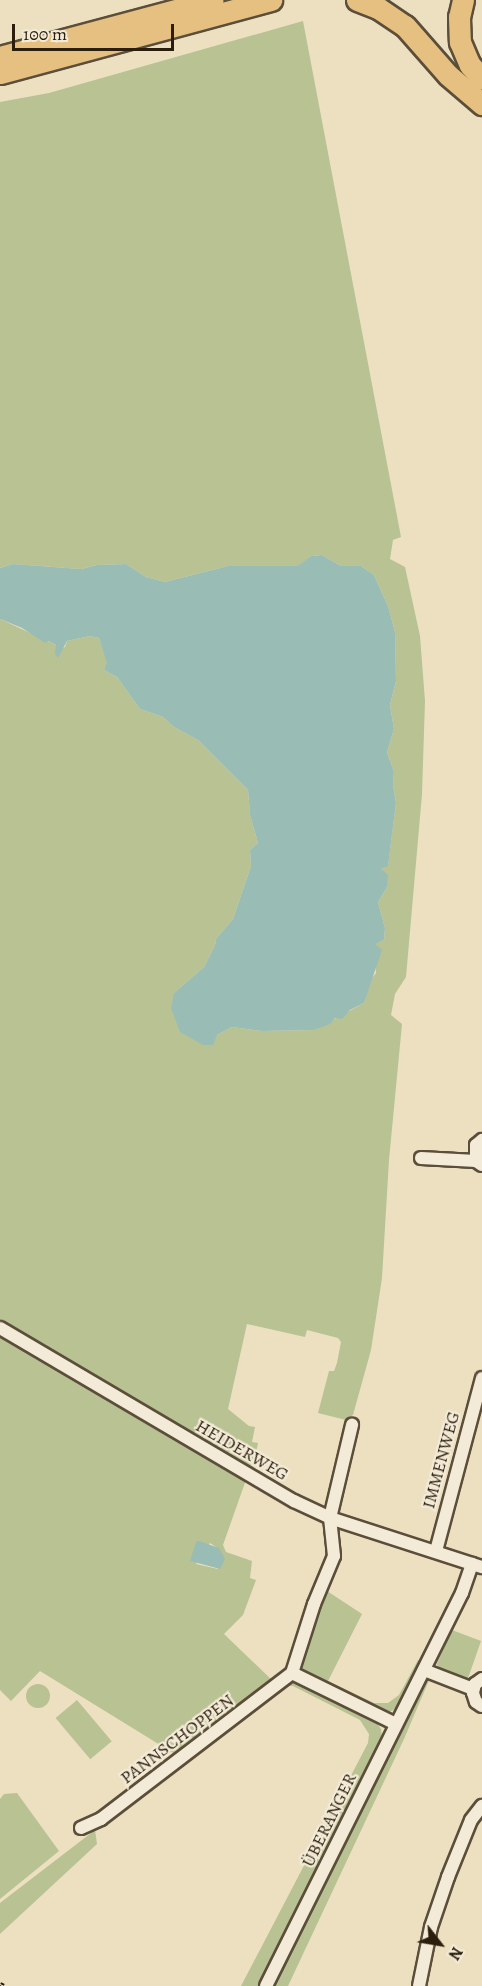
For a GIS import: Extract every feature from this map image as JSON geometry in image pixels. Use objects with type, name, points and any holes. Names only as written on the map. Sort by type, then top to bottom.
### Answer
[{"type":"highway","points":[[0,57],[213,0]]},
{"type":"highway","points":[[0,74],[271,0]]},
{"type":"highway","points":[[357,0],[378,8],[405,26],[448,75],[482,104]]},
{"type":"highway","points":[[463,0],[459,17],[460,42],[470,65],[482,79]]},
{"type":"street","points":[[421,1158],[479,1163],[477,1145],[482,1140]]},
{"type":"street","name":"HEIDERWEG","points":[[0,1328],[294,1501],[330,1518],[477,1565]]},
{"type":"street","name":"IMMENWEG","points":[[436,1551],[482,1378]]},
{"type":"street","points":[[352,1425],[330,1518],[334,1556],[314,1604],[292,1673],[396,1724]]},
{"type":"street","name":"ÜBERANGER","points":[[266,1986],[477,1565]]},
{"type":"street","points":[[424,1670],[478,1684],[474,1698],[482,1706]]},
{"type":"street","name":"PANNSCHOPPEN","points":[[81,1828],[101,1819],[292,1673]]},
{"type":"street","points":[[419,1986],[431,1927],[448,1876],[471,1820],[482,1806]]},
{"type":"green space","points":[[303,21],[401,537],[393,540],[390,559],[405,567],[420,636],[425,701],[422,794],[406,977],[395,994],[391,1015],[402,1024],[389,1160],[382,1278],[371,1350],[353,1415],[346,1420],[318,1413],[329,1371],[334,1371],[337,1363],[341,1342],[338,1338],[307,1330],[305,1337],[247,1324],[228,1409],[249,1426],[255,1427],[252,1442],[258,1443],[252,1473],[0,1326],[0,619],[56,645],[56,651],[65,647],[67,641],[90,636],[99,638],[108,663],[104,670],[117,677],[140,709],[163,717],[174,727],[198,740],[248,790],[250,815],[258,843],[250,850],[251,866],[233,919],[216,939],[204,967],[174,993],[217,1035],[232,1027],[262,1031],[314,1030],[364,1003],[369,982],[376,973],[374,944],[384,940],[385,928],[378,902],[387,887],[381,869],[388,865],[396,803],[393,785],[394,772],[387,752],[394,729],[390,705],[396,681],[395,632],[388,606],[374,575],[361,566],[341,566],[322,555],[311,556],[299,566],[228,566],[165,582],[146,577],[126,564],[97,565],[81,569],[13,564],[0,568],[0,102],[49,93]]},
{"type":"green space","points":[[0,1331],[247,1477],[223,1545],[226,1552],[252,1561],[250,1578],[256,1580],[243,1615],[224,1634],[274,1682],[178,1756],[40,1671],[11,1701],[0,1690]],"holes":[[[210,1543],[219,1549],[218,1569],[196,1564]]]},
{"type":"green space","points":[[324,1589],[362,1614],[328,1681],[374,1703],[388,1703],[399,1695],[418,1660],[422,1661],[402,1702],[392,1711],[384,1712],[307,1677],[300,1667],[299,1658]]},
{"type":"green space","points":[[452,1630],[481,1641],[466,1684],[439,1670],[437,1664]]},
{"type":"green space","points":[[425,1675],[430,1678],[404,1739],[288,1986],[273,1986]]},
{"type":"green space","points":[[290,1680],[297,1680],[371,1715],[381,1729],[381,1747],[260,1986],[241,1986],[368,1743],[369,1734],[360,1720],[293,1686],[283,1686],[241,1721],[206,1743]]},
{"type":"green space","points":[[38,1684],[47,1687],[50,1696],[47,1705],[38,1708],[29,1705],[26,1696],[29,1687]]},
{"type":"green space","points":[[77,1700],[112,1741],[90,1759],[56,1718]]},
{"type":"green space","points":[[17,1793],[59,1851],[0,1899],[0,1799],[4,1794]]},
{"type":"green space","points":[[95,1830],[97,1844],[0,1934],[0,1903]]},
{"type":"water","points":[[322,555],[341,566],[361,566],[374,575],[388,606],[395,632],[396,681],[390,705],[394,729],[387,752],[394,772],[393,785],[396,803],[388,866],[381,869],[388,875],[387,887],[378,902],[385,928],[384,940],[375,944],[382,950],[364,1003],[350,1010],[342,1019],[335,1018],[330,1024],[314,1030],[262,1031],[232,1027],[217,1035],[213,1045],[203,1045],[180,1032],[171,1008],[174,993],[204,967],[216,939],[233,919],[251,866],[250,850],[258,843],[250,815],[248,790],[198,740],[174,727],[163,717],[140,709],[117,677],[104,670],[107,663],[99,638],[90,636],[67,641],[58,658],[55,654],[56,645],[48,641],[45,643],[22,628],[0,619],[0,568],[13,564],[81,569],[97,565],[126,564],[146,577],[165,582],[228,566],[298,566],[311,556]]},
{"type":"water","points":[[196,1542],[219,1548],[225,1559],[220,1569],[190,1561]]},
{"type":"railway","points":[[0,1984],[4,1986]]}]
